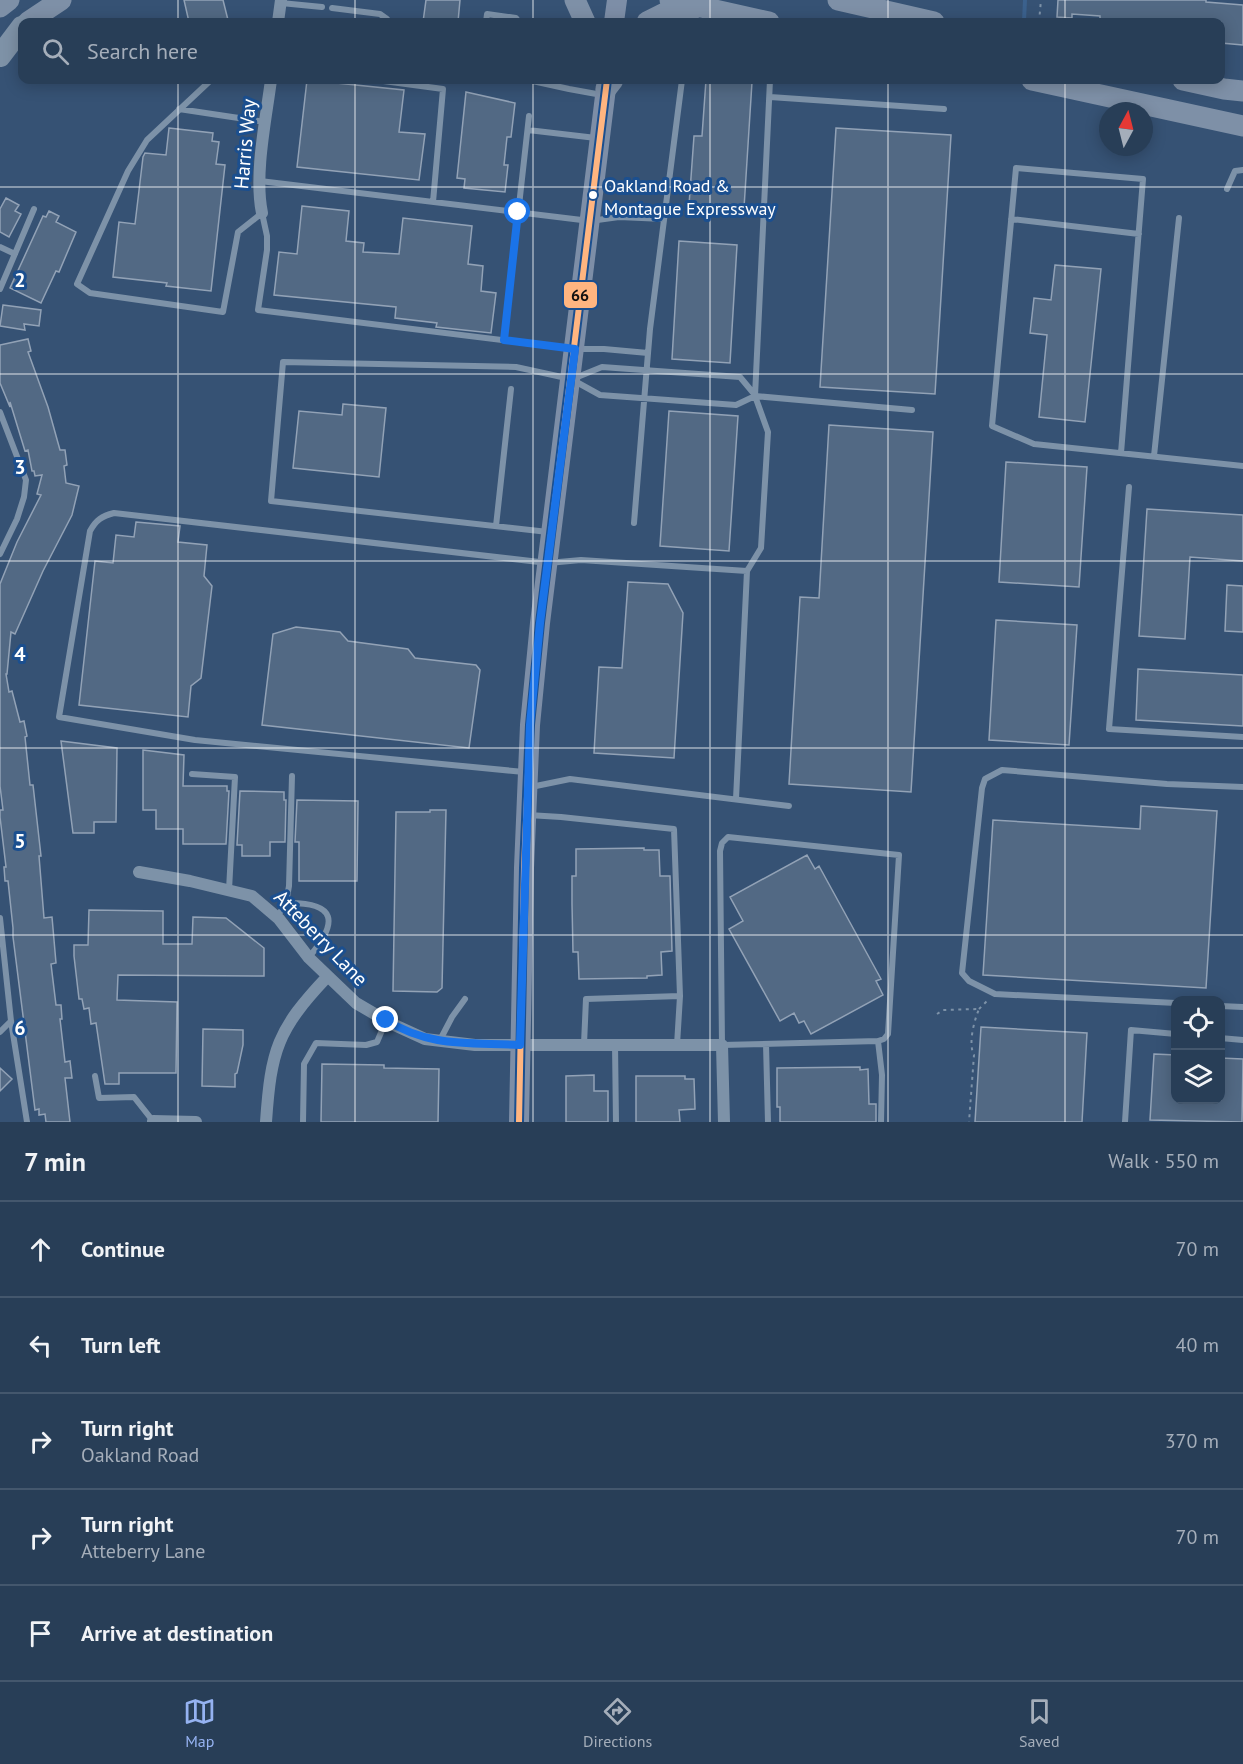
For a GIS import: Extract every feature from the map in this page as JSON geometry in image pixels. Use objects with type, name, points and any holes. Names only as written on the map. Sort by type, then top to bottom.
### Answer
[{"type":"highway","points":[[0,7],[9,0]]},
{"type":"highway","points":[[34,18],[61,0]]},
{"type":"highway","points":[[575,0],[583,18]]},
{"type":"highway","points":[[670,0],[750,18]]},
{"type":"highway","points":[[838,0],[917,18]]},
{"type":"highway","points":[[655,18],[669,11],[709,9]]},
{"type":"highway","points":[[0,46],[18,30]]},
{"type":"highway","points":[[0,56],[18,32]]},
{"type":"highway","points":[[1050,84],[1243,126]]},
{"type":"highway","points":[[1205,84],[1243,91]]},
{"type":"main road","points":[[614,18],[616,0]]},
{"type":"main road","points":[[519,1122],[530,725],[607,85]]},
{"type":"street","points":[[279,18],[281,2]]},
{"type":"street","name":"Harris Way","points":[[262,213],[259,181],[271,84]]},
{"type":"street","name":"Atteberry Lane","points":[[139,872],[252,896],[277,917],[327,977],[356,1003],[425,1039],[475,1045],[722,1045]]},
{"type":"street","points":[[266,1122],[269,1081],[279,1040],[288,1022],[304,1001],[327,977]]},
{"type":"street","points":[[722,1045],[724,1122]]},
{"type":"street","points":[[153,1121],[196,1122]]},
{"type":"lane","points":[[281,2],[322,7]]},
{"type":"lane","points":[[332,8],[380,14],[386,18]]},
{"type":"lane","points":[[486,18],[487,14],[516,18]]},
{"type":"lane","points":[[207,84],[147,140],[128,171],[77,284],[90,293],[223,312],[238,232],[262,213],[267,236],[267,250],[258,310],[575,349],[648,353]]},
{"type":"lane","points":[[406,84],[443,89],[432,202]]},
{"type":"lane","points":[[550,84],[569,90],[607,85]]},
{"type":"lane","points":[[634,523],[646,370],[681,84]]},
{"type":"lane","points":[[755,396],[770,84]]},
{"type":"lane","points":[[770,97],[944,109]]},
{"type":"lane","points":[[179,110],[266,122]]},
{"type":"lane","points":[[504,340],[530,116]]},
{"type":"lane","points":[[528,130],[600,138]]},
{"type":"lane","points":[[1121,453],[1143,179],[1016,168],[992,426],[1034,444],[1243,466]]},
{"type":"lane","points":[[1227,189],[1235,171],[1243,170]]},
{"type":"lane","points":[[259,181],[590,221],[620,217],[664,219]]},
{"type":"lane","points":[[0,289],[34,209]]},
{"type":"lane","points":[[1154,456],[1179,218]]},
{"type":"lane","points":[[1011,219],[1139,234]]},
{"type":"lane","points":[[0,247],[15,254]]},
{"type":"lane","points":[[552,532],[271,501],[284,362],[516,367],[571,379],[600,395],[736,405],[755,396],[912,410]]},
{"type":"lane","points":[[571,379],[603,367],[740,377],[755,396],[768,432],[761,548],[747,571],[736,799]]},
{"type":"lane","points":[[496,526],[511,389]]},
{"type":"lane","points":[[0,412],[26,480],[20,508],[2,543],[0,554]]},
{"type":"lane","points":[[0,441],[10,441]]},
{"type":"lane","points":[[1129,487],[1109,729],[1243,737]]},
{"type":"lane","points":[[747,571],[581,560],[548,563],[114,513],[102,516],[90,531],[59,717],[195,740],[528,780],[570,779],[789,806]]},
{"type":"lane","points":[[1171,1004],[995,994],[969,981],[962,974],[982,788],[985,779],[1002,770],[1167,784],[1243,787]]},
{"type":"lane","points":[[192,774],[235,777],[229,890]]},
{"type":"lane","points":[[277,917],[286,903],[289,886],[292,776]]},
{"type":"lane","points":[[526,815],[674,829],[680,996],[677,1045]]},
{"type":"lane","points":[[728,837],[899,855],[888,1034],[884,1039],[878,1041],[722,1045],[720,851],[722,843],[728,837]]},
{"type":"lane","points":[[286,903],[304,903],[322,908],[328,917],[328,930],[324,940],[309,957]]},
{"type":"lane","points":[[0,918],[27,1122]]},
{"type":"lane","points":[[584,1044],[586,999],[680,996]]},
{"type":"lane","points":[[440,1041],[452,1017],[465,999]]},
{"type":"lane","points":[[1225,1006],[1243,1007]]},
{"type":"lane","points":[[303,1122],[304,1064],[316,1043],[366,1044],[377,1042],[386,1020]]},
{"type":"lane","points":[[0,1032],[12,1021]]},
{"type":"lane","points":[[1125,1122],[1131,1030],[1171,1034]]},
{"type":"lane","points":[[1225,1038],[1243,1040]]},
{"type":"lane","points":[[878,1041],[882,1075],[881,1122]]},
{"type":"lane","points":[[615,1044],[616,1122]]},
{"type":"lane","points":[[766,1044],[768,1122]]},
{"type":"lane","points":[[95,1076],[99,1098],[134,1097],[153,1121]]},
{"type":"path","points":[[1039,18],[1041,0]]},
{"type":"path","points":[[937,1014],[943,1010],[979,1009],[975,1017],[971,1050],[974,1055],[969,1122]]},
{"type":"building","points":[[184,0],[223,0],[228,18],[188,18]]},
{"type":"building","points":[[426,0],[460,0],[458,18],[424,18]]},
{"type":"building","points":[[1058,0],[1206,0],[1206,2],[1243,5],[1243,45],[1225,43],[1225,18],[1100,18],[1100,16],[1072,14],[1072,18],[1057,17]]},
{"type":"building","points":[[307,84],[346,84],[404,90],[399,132],[425,134],[419,180],[297,167]]},
{"type":"building","points":[[706,84],[752,84],[744,208],[689,205],[694,136],[702,136]]},
{"type":"building","points":[[466,92],[515,103],[511,137],[507,137],[504,165],[508,165],[505,192],[464,188],[465,179],[457,178]]},
{"type":"building","points":[[169,128],[213,133],[212,141],[219,142],[216,164],[225,165],[211,291],[113,277],[119,222],[135,224],[143,157],[145,153],[166,155]]},
{"type":"building","points":[[836,128],[951,135],[935,394],[820,387]]},
{"type":"building","points":[[6,198],[19,205],[15,211],[21,214],[9,237],[0,232],[0,209]]},
{"type":"building","points":[[302,206],[349,211],[346,241],[364,243],[363,252],[399,254],[403,218],[472,226],[468,264],[483,266],[481,291],[496,293],[491,333],[436,327],[437,323],[395,318],[396,307],[274,295],[279,252],[297,254]]},
{"type":"building","points":[[49,211],[59,216],[56,222],[76,232],[59,272],[56,271],[41,303],[10,288],[43,216],[46,217]]},
{"type":"building","points":[[679,241],[737,245],[730,363],[672,359]]},
{"type":"building","points":[[1055,265],[1101,269],[1085,422],[1039,417],[1047,335],[1030,333],[1034,298],[1051,300]]},
{"type":"building","points":[[3,305],[41,310],[39,326],[24,324],[25,330],[0,326]]},
{"type":"building","points":[[28,339],[31,351],[28,352],[48,407],[60,450],[65,450],[66,483],[79,486],[72,515],[43,571],[15,634],[11,632],[6,674],[9,692],[12,691],[20,722],[24,721],[27,736],[25,737],[30,785],[33,785],[41,856],[39,856],[44,918],[52,917],[56,963],[51,964],[56,1005],[61,1005],[62,1019],[60,1019],[65,1062],[70,1061],[72,1078],[65,1078],[70,1122],[46,1122],[45,1114],[39,1115],[39,1109],[35,1110],[8,881],[5,881],[4,867],[6,867],[0,817],[0,810],[3,810],[0,786],[0,584],[17,542],[41,495],[37,494],[42,475],[35,476],[32,471],[28,450],[25,451],[10,402],[10,407],[0,383],[0,345]]},
{"type":"building","points":[[343,404],[386,408],[379,477],[293,468],[299,411],[342,415]]},
{"type":"building","points":[[669,411],[738,416],[729,551],[660,546]]},
{"type":"building","points":[[829,425],[933,432],[911,792],[789,784],[800,597],[819,598]]},
{"type":"building","points":[[1006,462],[1087,467],[1079,587],[999,582]]},
{"type":"building","points":[[1147,509],[1243,515],[1243,561],[1190,557],[1185,639],[1139,636]]},
{"type":"building","points":[[136,522],[180,526],[178,542],[207,545],[204,576],[212,586],[201,678],[191,686],[188,717],[79,705],[95,561],[113,563],[116,535],[134,537]]},
{"type":"building","points":[[628,582],[668,584],[683,613],[674,758],[594,753],[599,667],[622,668]]},
{"type":"building","points":[[1227,585],[1243,586],[1243,632],[1225,631]]},
{"type":"building","points":[[996,620],[1077,625],[1069,745],[989,740]]},
{"type":"building","points":[[296,627],[340,632],[348,641],[408,649],[415,658],[476,665],[480,670],[469,748],[262,725],[273,634]]},
{"type":"building","points":[[1138,669],[1243,675],[1243,726],[1136,720]]},
{"type":"building","points":[[61,741],[117,748],[116,822],[94,822],[94,833],[73,833]]},
{"type":"building","points":[[143,750],[184,755],[183,786],[227,786],[227,791],[229,791],[226,844],[183,844],[183,829],[156,829],[156,810],[143,810]]},
{"type":"building","points":[[240,791],[284,792],[284,800],[286,800],[285,842],[270,842],[270,856],[242,856],[242,845],[237,845]]},
{"type":"building","points":[[297,800],[358,801],[357,881],[299,881],[299,842],[295,842]]},
{"type":"building","points":[[1141,806],[1217,811],[1206,988],[983,975],[993,820],[1140,829]]},
{"type":"building","points":[[430,810],[446,810],[442,988],[437,992],[393,991],[396,812],[430,812]]},
{"type":"building","points":[[644,848],[644,850],[659,850],[660,876],[670,876],[672,951],[661,952],[662,975],[647,976],[647,978],[579,979],[578,952],[573,952],[572,876],[576,876],[576,849]]},
{"type":"building","points":[[807,855],[815,869],[819,866],[881,979],[876,981],[883,995],[811,1034],[804,1021],[799,1023],[794,1013],[780,1021],[729,929],[743,921],[730,897]]},
{"type":"building","points":[[89,910],[163,911],[163,944],[192,944],[193,917],[226,918],[264,948],[264,976],[118,975],[117,1000],[177,1002],[176,1073],[119,1073],[119,1084],[105,1084],[96,1023],[91,1024],[89,1008],[84,1009],[82,999],[79,999],[74,956],[74,945],[88,945]]},
{"type":"building","points":[[981,1027],[1087,1033],[1082,1122],[975,1122]]},
{"type":"building","points":[[203,1029],[243,1030],[243,1045],[235,1074],[235,1087],[202,1086]]},
{"type":"building","points":[[1154,1054],[1171,1055],[1171,1104],[1225,1104],[1225,1058],[1243,1059],[1242,1122],[1150,1120]]},
{"type":"building","points":[[322,1064],[439,1069],[438,1122],[321,1122]]},
{"type":"building","points":[[860,1067],[860,1070],[868,1069],[869,1104],[876,1104],[876,1122],[780,1122],[780,1107],[777,1107],[777,1068]]},
{"type":"building","points":[[0,1068],[12,1079],[0,1091]]},
{"type":"building","points":[[594,1075],[594,1091],[608,1091],[608,1122],[566,1122],[566,1076]]},
{"type":"building","points":[[636,1076],[685,1076],[685,1079],[694,1079],[695,1109],[679,1110],[680,1122],[636,1122]]},
{"type":"waterway","points":[[1024,18],[1025,0]]},
{"type":"transit line","name":"66","points":[[519,1122],[524,868],[530,725],[540,623],[607,84]]},
{"type":"place","name":"Oakland Road & Montague Expressway","points":[[593,195]]},
{"type":"route","points":[[386,1020],[425,1039],[475,1045],[520,1045],[530,725],[540,623],[575,349],[504,340],[518,212]]}]
